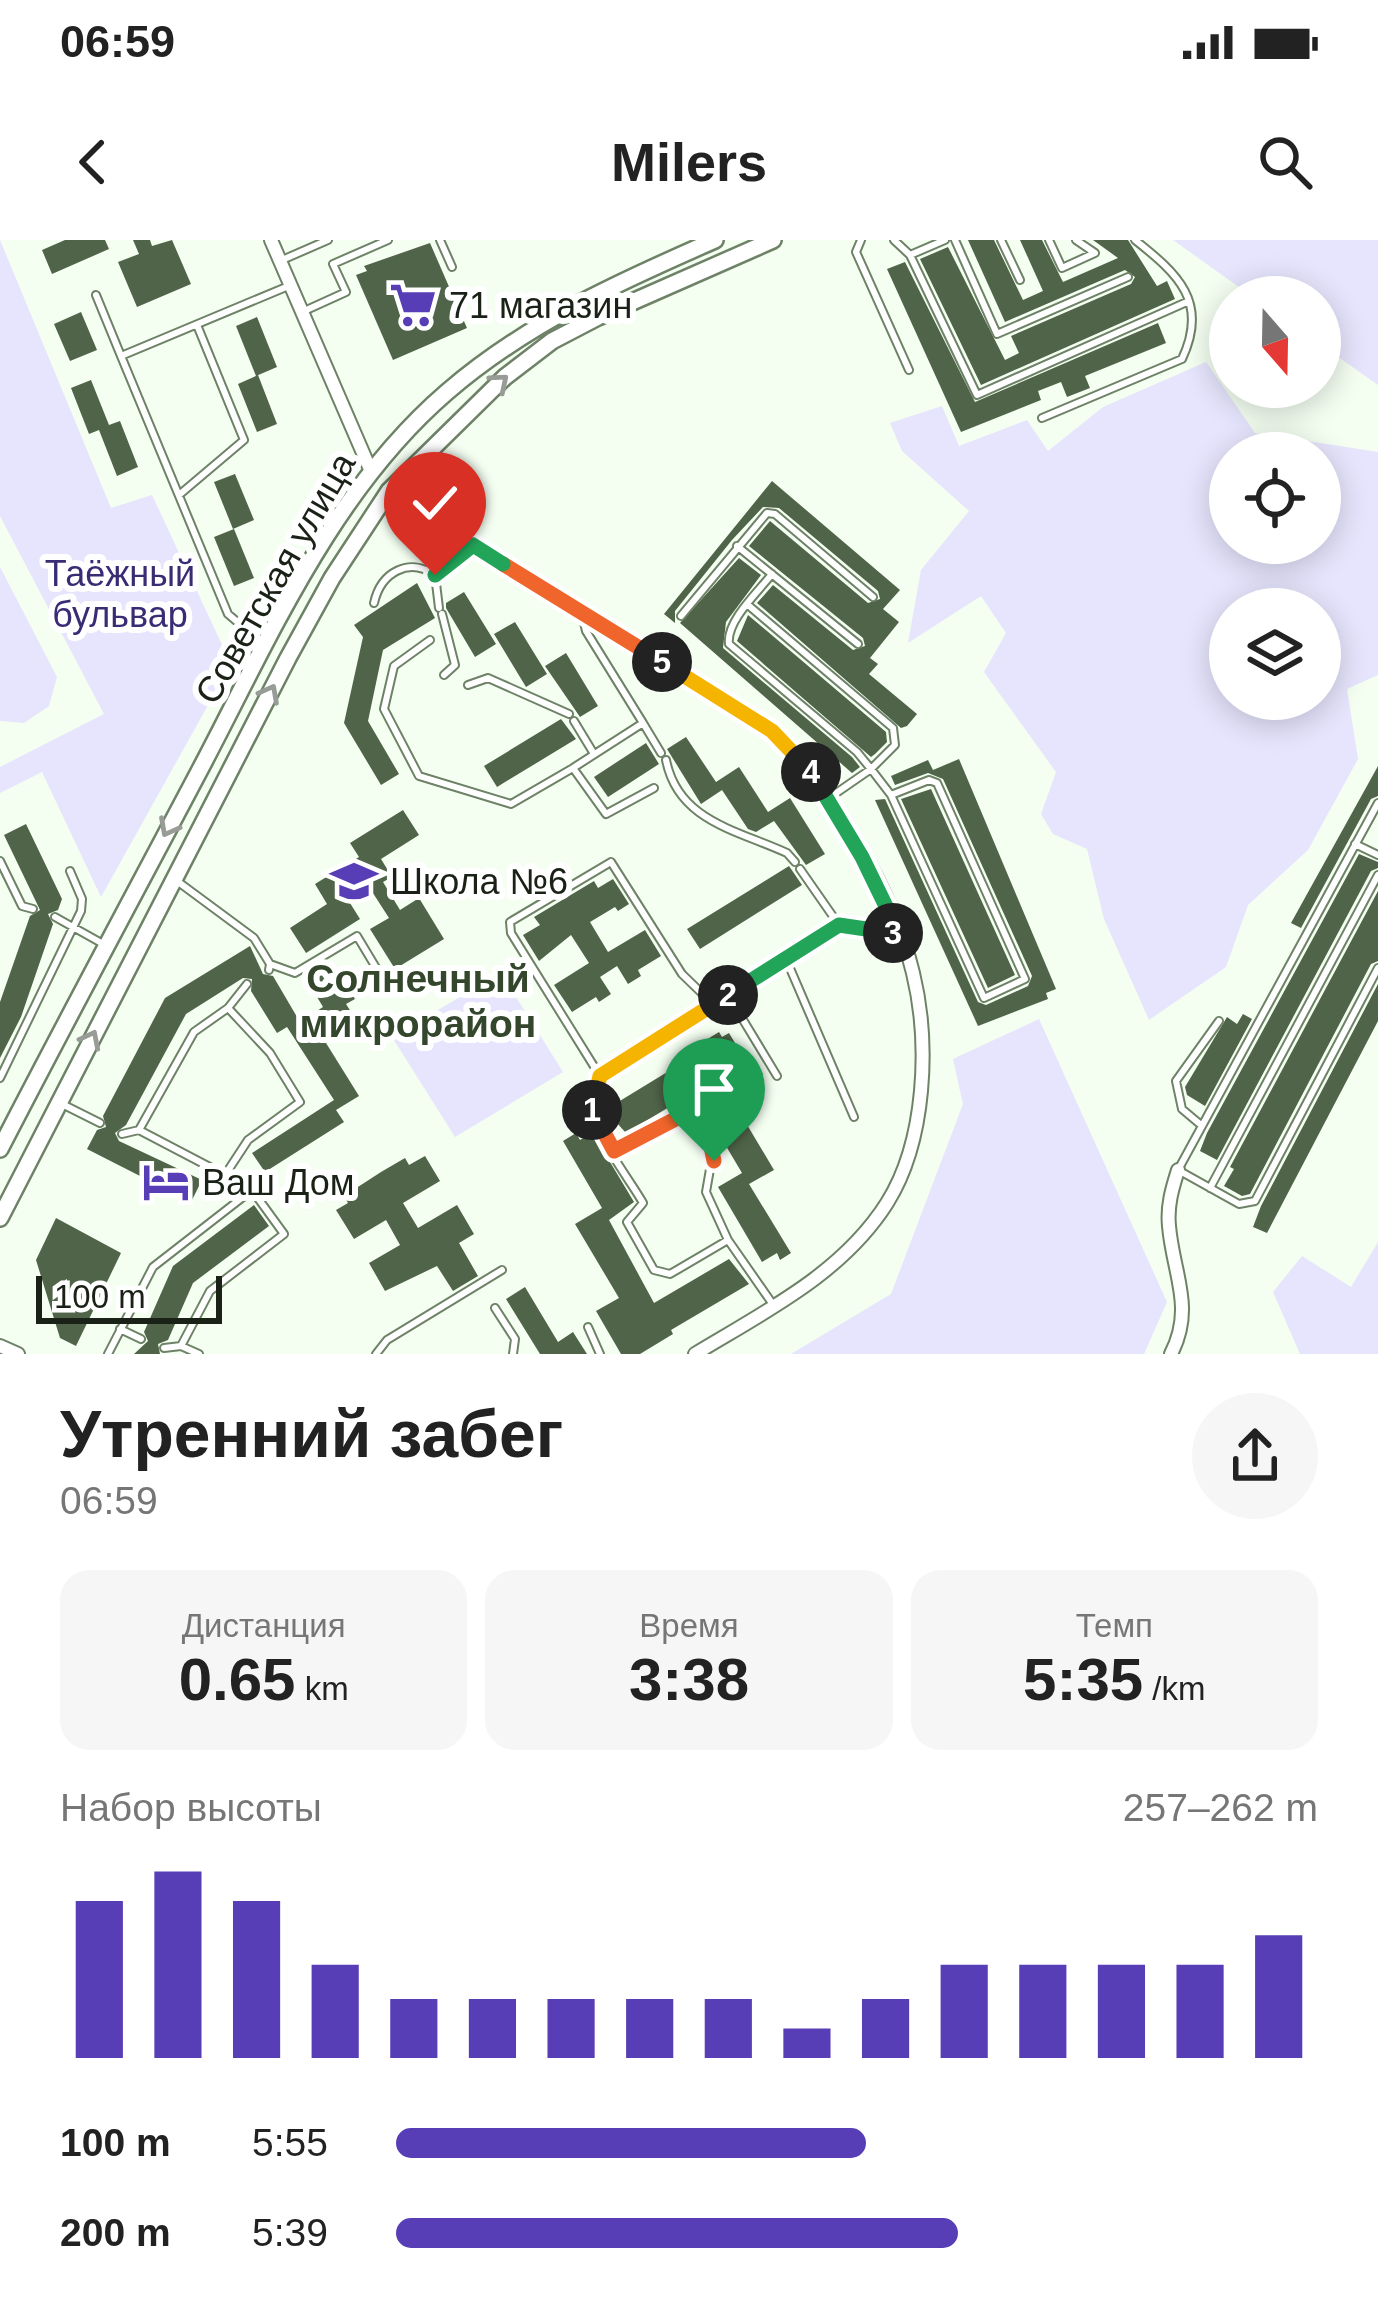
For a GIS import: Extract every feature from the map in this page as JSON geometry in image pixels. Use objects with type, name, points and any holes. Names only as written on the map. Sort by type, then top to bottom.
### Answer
[{"type":"street","points":[[272,240],[370,469]]},
{"type":"street","name":"Советская улица","points":[[0,1218],[224,780],[332,578],[388,491],[457,419],[552,341],[748,245],[773,240]]},
{"type":"street","name":"Советская улица","points":[[0,1149],[265,645],[370,469],[444,394],[513,340],[612,285],[708,242]]},
{"type":"street","points":[[388,491],[772,731],[794,751],[829,798],[898,931],[913,971],[920,1016],[917,1122],[889,1200],[829,1270],[695,1354]]},
{"type":"street","points":[[201,768],[224,780]]},
{"type":"street","points":[[14,1121],[42,1136]]},
{"type":"street","points":[[1171,1354],[1185,1317],[1169,1225],[1169,1202],[1178,1170]]},
{"type":"street","points":[[0,1346],[18,1354]]},
{"type":"lane","points":[[280,261],[328,240]]},
{"type":"lane","points":[[302,312],[346,292],[333,264],[388,240]]},
{"type":"lane","points":[[440,240],[452,267]]},
{"type":"lane","points":[[861,240],[856,252],[909,370]]},
{"type":"lane","points":[[894,240],[910,255],[977,395],[1189,301]]},
{"type":"lane","points":[[910,255],[945,240]]},
{"type":"lane","points":[[956,240],[997,334],[1128,277]]},
{"type":"lane","points":[[1001,240],[1020,280]]},
{"type":"lane","points":[[1049,240],[1062,268],[1095,253],[1076,240]]},
{"type":"lane","points":[[1042,418],[1182,359],[1195,332],[1189,301],[1174,271],[1135,240]]},
{"type":"lane","points":[[121,356],[291,285]]},
{"type":"lane","points":[[96,296],[228,614],[265,645]]},
{"type":"lane","points":[[178,495],[244,440],[197,325]]},
{"type":"lane","points":[[681,616],[759,519],[775,514],[873,597]]},
{"type":"lane","points":[[435,575],[473,545]]},
{"type":"lane","points":[[737,546],[858,644]]},
{"type":"lane","points":[[374,603],[382,580],[407,565],[421,565],[435,575],[447,648],[455,664],[444,676]]},
{"type":"lane","points":[[772,574],[729,630],[729,644],[857,752],[891,795],[984,998],[1025,979],[937,783],[929,780],[891,795]]},
{"type":"lane","points":[[748,605],[892,728],[895,745],[871,769],[829,798]]},
{"type":"lane","points":[[582,613],[586,632],[664,756],[670,779],[694,812],[787,853],[839,925]]},
{"type":"lane","points":[[430,640],[399,658],[384,710],[419,776],[501,805],[521,800],[643,723]]},
{"type":"lane","points":[[468,685],[488,678],[572,717],[595,754]]},
{"type":"lane","points":[[573,767],[607,814],[655,788]]},
{"type":"lane","points":[[1378,802],[1178,1170],[1239,1204],[1255,1201],[1378,968]]},
{"type":"lane","points":[[1355,844],[1378,855]]},
{"type":"lane","points":[[0,861],[22,906],[33,909]]},
{"type":"lane","points":[[600,1076],[511,933],[510,922],[611,862],[682,974],[713,1004]]},
{"type":"lane","points":[[0,1078],[82,905],[70,872]]},
{"type":"lane","points":[[1210,1188],[1378,875]]},
{"type":"lane","points":[[173,879],[254,938],[270,967],[295,974],[357,936],[390,991]]},
{"type":"lane","points":[[55,917],[105,945]]},
{"type":"lane","points":[[728,1240],[670,1274],[657,1273],[628,1226],[629,1218],[643,1206],[592,1110],[600,1076],[839,925],[898,931]]},
{"type":"lane","points":[[786,959],[854,1117]]},
{"type":"lane","points":[[139,1130],[194,1032],[228,1008],[247,984]]},
{"type":"lane","points":[[728,995],[777,1076]]},
{"type":"lane","points":[[225,1175],[248,1140],[300,1102],[270,1053],[228,1008]]},
{"type":"lane","points":[[1201,1125],[1182,1109],[1176,1081],[1219,1022]]},
{"type":"lane","points":[[59,1102],[100,1123]]},
{"type":"lane","points":[[614,1151],[676,1115],[691,1115],[713,1152],[706,1192],[728,1240],[774,1306]]},
{"type":"lane","points":[[122,1134],[139,1130],[252,1190],[284,1234],[210,1291],[182,1346]]},
{"type":"lane","points":[[108,1354],[153,1267],[252,1190]]},
{"type":"lane","points":[[376,1354],[387,1340],[502,1270]]},
{"type":"lane","points":[[495,1308],[514,1339],[513,1354]]},
{"type":"lane","points":[[588,1327],[600,1354]]},
{"type":"lane","points":[[120,1329],[141,1339]]},
{"type":"lane","points":[[164,1348],[182,1346],[199,1354]]},
{"type":"green space","name":"Таёжный бульвар","points":[[0,240],[111,508],[152,495],[231,664],[101,897],[42,772],[0,793],[0,767],[104,714],[0,516]]},
{"type":"green space","points":[[1173,240],[1378,240],[1378,385],[1341,359],[1341,276],[1224,276]]},
{"type":"green space","points":[[1206,362],[1209,408],[1238,408],[1254,432],[1209,432],[1209,564],[1341,564],[1341,446],[1378,452],[1378,675],[1347,689],[1358,759],[1308,850],[1248,905],[1226,967],[1149,1020],[1104,919],[1087,849],[1053,834],[1041,814],[1056,772],[984,672],[1006,633],[981,596],[908,643],[921,570],[969,511],[902,451],[890,423],[942,406],[959,446],[1027,420],[1048,451],[1103,407]]},
{"type":"green space","points":[[0,567],[57,677],[49,706],[24,723],[0,721]]},
{"type":"green space","points":[[501,973],[563,1072],[455,1137],[392,1037]]},
{"type":"green space","points":[[1039,1019],[1167,1302],[1144,1354],[791,1354],[891,1294],[963,1104],[953,1059]]},
{"type":"green space","points":[[1378,1242],[1378,1354],[1300,1354],[1273,1292],[1302,1256],[1351,1287]]},
{"type":"building","points":[[65,240],[105,240],[109,249],[52,274],[42,250]]},
{"type":"building","points":[[133,240],[150,240],[152,246],[172,240],[191,284],[137,307],[118,262],[139,254]]},
{"type":"building","points":[[968,240],[994,240],[1023,300],[1043,291],[1020,240],[1042,240],[1063,282],[1118,258],[1093,240],[1128,240],[1157,286],[1167,281],[1175,299],[981,385],[920,259],[948,247],[1005,360],[1019,353],[1011,336],[1131,284],[1135,277],[1125,270],[1005,322]]},
{"type":"building","points":[[430,243],[467,328],[393,360],[356,275],[367,271],[364,266]]},
{"type":"building","points":[[905,262],[975,402],[1158,323],[1166,343],[1085,376],[1090,388],[1067,397],[1061,382],[1038,391],[1041,400],[961,432],[887,269]]},
{"type":"building","points":[[81,312],[97,350],[70,361],[54,324]]},
{"type":"building","points":[[257,317],[277,367],[256,376],[236,326]]},
{"type":"building","points":[[258,375],[277,424],[257,432],[238,384]]},
{"type":"building","points":[[91,380],[109,425],[120,421],[138,467],[117,476],[99,430],[89,434],[71,388]]},
{"type":"building","points":[[235,474],[254,520],[233,529],[214,482]]},
{"type":"building","points":[[772,481],[900,590],[883,609],[899,622],[870,658],[878,664],[869,674],[917,714],[907,726],[901,728],[757,603],[773,585],[853,650],[865,646],[863,638],[749,546],[770,521],[868,603],[880,599],[878,591],[779,508],[763,507],[732,540],[675,611],[675,623],[664,614]]},
{"type":"building","points":[[234,529],[254,578],[234,586],[214,537]]},
{"type":"building","points":[[739,558],[761,575],[726,622],[723,648],[852,757],[860,767],[852,773],[680,623]]},
{"type":"building","points":[[417,583],[435,618],[383,650],[368,721],[399,774],[381,785],[344,723],[363,637],[354,625]]},
{"type":"building","points":[[464,592],[496,644],[475,657],[446,608],[446,603]]},
{"type":"building","points":[[748,615],[886,732],[887,742],[875,754],[871,757],[737,641]]},
{"type":"building","points":[[515,622],[547,674],[526,687],[494,634]]},
{"type":"building","points":[[566,653],[598,706],[580,717],[545,666]]},
{"type":"building","points":[[561,719],[576,739],[497,787],[484,766]]},
{"type":"building","points":[[686,737],[716,782],[739,767],[768,812],[790,798],[825,854],[806,865],[774,821],[756,832],[748,829],[722,790],[701,804],[667,749]]},
{"type":"building","points":[[646,743],[659,764],[608,797],[594,777]]},
{"type":"building","points":[[959,759],[1056,989],[1046,993],[1048,999],[978,1026],[875,800],[885,799],[978,1002],[986,1005],[1028,986],[1032,976],[943,779],[928,773],[895,785],[891,776],[928,760],[933,770]]},
{"type":"building","points":[[1378,766],[1378,796],[1371,799],[1301,928],[1291,923]]},
{"type":"building","points":[[931,789],[1015,975],[988,988],[901,799]]},
{"type":"building","points":[[403,810],[419,835],[381,859],[392,877],[383,882],[400,910],[419,898],[444,939],[395,969],[370,929],[389,918],[371,890],[350,903],[360,919],[306,953],[290,928],[327,904],[315,884],[359,857],[350,843]]},
{"type":"building","points":[[26,824],[62,899],[58,910],[48,914],[53,924],[21,1017],[0,1058],[0,1002],[30,916],[40,910],[4,835]]},
{"type":"building","points":[[1359,854],[1378,862],[1378,868],[1371,871],[1217,1160],[1200,1151],[1207,1133]]},
{"type":"building","points":[[789,866],[802,885],[700,949],[687,929]]},
{"type":"building","points":[[613,879],[629,904],[590,922],[608,952],[645,930],[661,956],[638,970],[641,976],[628,984],[617,966],[600,977],[611,994],[572,1012],[554,985],[589,963],[571,935],[539,961],[523,935],[540,925],[534,917],[594,881],[598,888]]},
{"type":"building","points":[[1378,891],[1378,961],[1371,964],[1250,1194],[1242,1196],[1224,1186],[1234,1169],[1230,1167]]},
{"type":"building","points":[[250,946],[263,974],[273,976],[300,1022],[323,1007],[307,980],[333,964],[355,999],[346,1004],[358,1023],[326,1043],[359,1096],[336,1110],[344,1122],[265,1172],[252,1153],[334,1100],[287,1027],[277,1033],[251,991],[252,979],[243,978],[186,1014],[126,1125],[115,1133],[119,1141],[202,1180],[191,1202],[87,1149],[97,1130],[106,1127],[103,1116],[165,998]]},
{"type":"building","points":[[1378,984],[1378,1021],[1267,1233],[1253,1227],[1261,1206]]},
{"type":"building","points":[[1243,1014],[1252,1019],[1205,1106],[1187,1095],[1185,1087],[1227,1017],[1237,1024]]},
{"type":"building","points":[[719,1032],[722,1037],[729,1033],[735,1043],[728,1047],[739,1065],[753,1057],[763,1074],[727,1091],[774,1170],[749,1184],[791,1253],[780,1260],[777,1253],[762,1262],[718,1187],[742,1173],[694,1092],[626,1133],[605,1110],[682,1063],[678,1057]]},
{"type":"building","points":[[592,1132],[634,1202],[609,1220],[654,1303],[729,1259],[749,1284],[640,1354],[621,1354],[596,1311],[619,1298],[575,1224],[602,1208],[563,1141],[576,1133],[580,1140]]},
{"type":"building","points":[[425,1156],[440,1181],[403,1203],[418,1228],[457,1205],[474,1234],[459,1243],[478,1276],[453,1291],[437,1266],[385,1291],[369,1263],[400,1245],[386,1220],[354,1239],[336,1210],[348,1203],[344,1196],[381,1172],[405,1158],[409,1165]]},
{"type":"building","points":[[254,1205],[269,1226],[193,1283],[168,1340],[158,1344],[160,1354],[134,1354],[148,1341],[144,1332],[173,1266]]},
{"type":"building","points":[[56,1218],[121,1253],[76,1346],[60,1338],[36,1260]]},
{"type":"building","points":[[525,1287],[558,1342],[573,1332],[587,1354],[540,1354],[506,1299]]},
{"type":"place","name":"71 магазин","points":[[413,305]]},
{"type":"place","name":"Школа №6","points":[[354,881]]},
{"type":"place","name":"Ваш Дом","points":[[166,1182]]},
{"type":"district","name":"Солнечный микрорайон","points":[[418,1000]]},
{"type":"route","points":[[435,575],[473,545],[772,731],[794,751],[829,798],[885,902],[898,931],[890,934],[839,925],[607,1070],[596,1082],[591,1102],[594,1119],[614,1151],[687,1113],[710,1142],[714,1161]]}]
